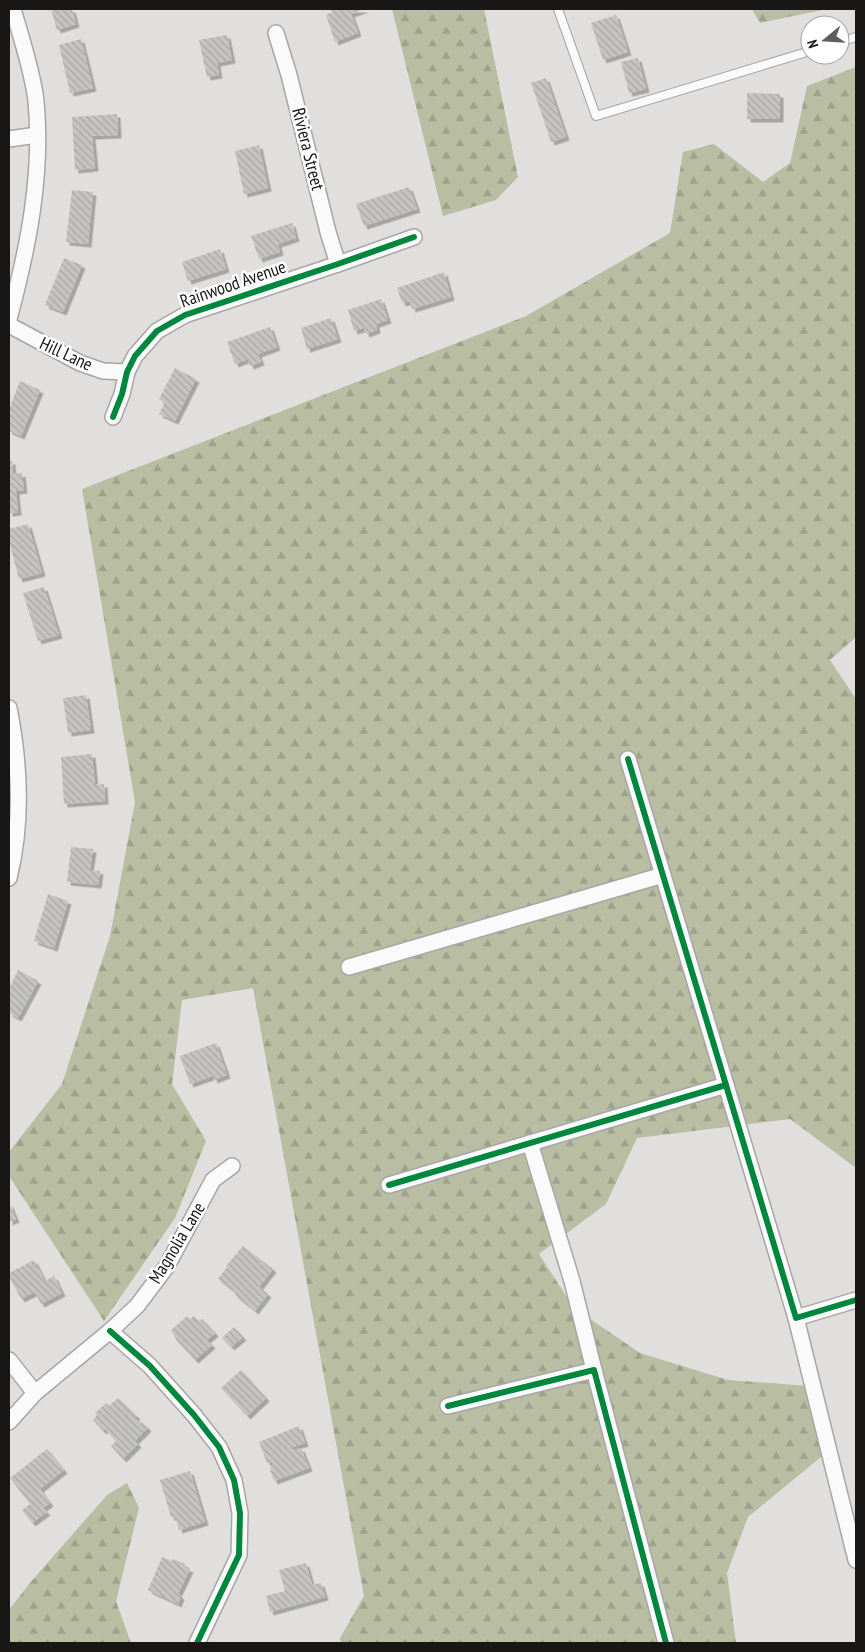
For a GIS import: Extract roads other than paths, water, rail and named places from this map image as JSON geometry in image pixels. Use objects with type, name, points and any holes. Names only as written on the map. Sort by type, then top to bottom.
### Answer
[{"type":"street","points":[[9,319],[21,272],[37,177],[34,93],[13,9]]},
{"type":"street","name":"Riviera Street","points":[[276,33],[290,75],[328,232],[338,264]]},
{"type":"street","points":[[9,139],[37,135]]},
{"type":"street","name":"Rainwood Avenue","points":[[113,417],[122,394],[127,372],[135,356],[156,331],[186,315],[414,237]]},
{"type":"street","name":"Hill Lane","points":[[9,325],[80,363],[103,371],[127,372]]},
{"type":"street","points":[[9,708],[18,761],[16,842],[9,878]]},
{"type":"street","points":[[628,759],[796,1318],[856,1560]]},
{"type":"street","points":[[349,967],[663,875]]},
{"type":"street","points":[[389,1185],[726,1085]]},
{"type":"street","points":[[530,1143],[572,1282],[666,1643]]},
{"type":"street","name":"Magnolia Lane","points":[[9,1422],[35,1393],[110,1331],[136,1306],[167,1266],[213,1180],[232,1166]]},
{"type":"street","points":[[796,1318],[856,1300]]},
{"type":"street","points":[[110,1331],[150,1366],[194,1415],[219,1446],[234,1480],[240,1513],[239,1555],[197,1643]]},
{"type":"street","points":[[9,1360],[35,1393]]},
{"type":"street","points":[[448,1406],[594,1370]]},
{"type":"lane","points":[[558,9],[596,116],[800,54]]}]
